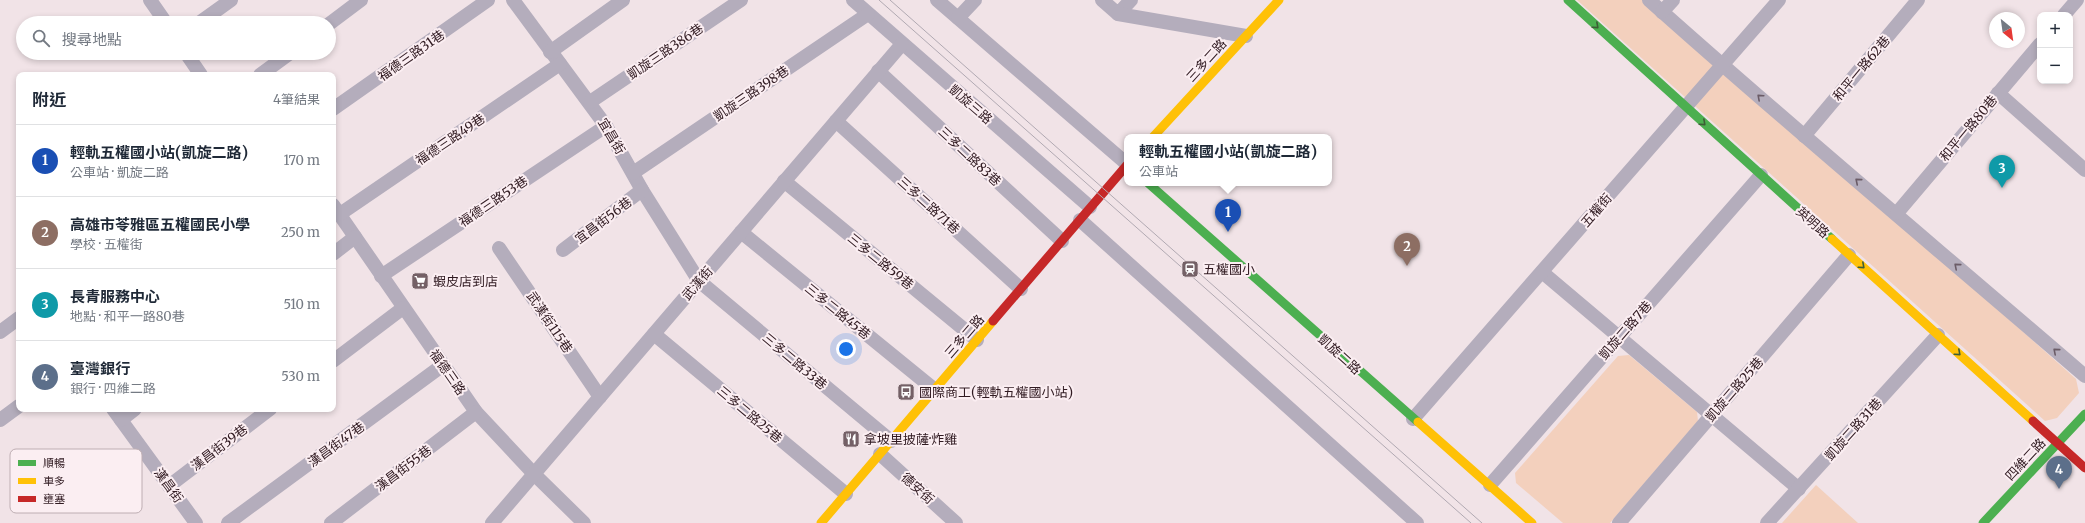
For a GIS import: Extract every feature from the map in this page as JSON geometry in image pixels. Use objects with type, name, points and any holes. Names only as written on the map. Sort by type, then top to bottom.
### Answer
[{"type":"street","points":[[150,0],[161,16]]},
{"type":"street","points":[[209,16],[231,0]]},
{"type":"street","points":[[336,19],[361,0]]},
{"type":"street","name":"福德三路31巷","points":[[336,107],[488,0]]},
{"type":"street","name":"宜昌街","points":[[512,0],[550,52],[590,102],[606,126],[642,190],[699,281]]},
{"type":"street","points":[[550,52],[623,0]]},
{"type":"street","name":"凱旋三路386巷","points":[[590,102],[741,0]]},
{"type":"street","name":"凱旋三路","points":[[853,0],[1090,207]]},
{"type":"street","points":[[937,0],[1124,162]]},
{"type":"street","points":[[958,18],[975,0]]},
{"type":"street","points":[[1102,0],[1118,14],[1246,36]]},
{"type":"street","points":[[1118,14],[1131,0]]},
{"type":"street","name":"三多二路","points":[[1156,134],[1279,0]]},
{"type":"street","points":[[1649,0],[1804,136],[1897,213],[2085,376]]},
{"type":"street","points":[[1662,12],[1673,0]]},
{"type":"street","name":"五權街","points":[[1413,419],[1779,0]]},
{"type":"street","name":"和平一路62巷","points":[[1804,136],[1918,0]]},
{"type":"street","points":[[2067,12],[2077,0]]},
{"type":"street","name":"英明路","points":[[1575,2],[1686,107],[2085,468]]},
{"type":"street","name":"凱旋三路398巷","points":[[633,173],[868,14]]},
{"type":"street","name":"武漢街","points":[[492,523],[902,44]]},
{"type":"street","name":"和平一路80巷","points":[[1897,213],[2037,48]]},
{"type":"street","points":[[191,60],[199,72]]},
{"type":"street","points":[[264,72],[280,60]]},
{"type":"street","name":"福德三路49巷","points":[[336,210],[560,64]]},
{"type":"street","name":"三多二路83巷","points":[[878,71],[1062,241]]},
{"type":"street","points":[[1998,94],[2085,170]]},
{"type":"street","name":"三多二路71巷","points":[[836,120],[1021,289]]},
{"type":"street","name":"福德三路53巷","points":[[381,276],[606,126]]},
{"type":"street","name":"三多二路","points":[[821,523],[1124,168]]},
{"type":"street","name":"凱旋二路7巷","points":[[1490,485],[1761,175]]},
{"type":"street","name":"三多二路59巷","points":[[784,181],[977,340]]},
{"type":"street","name":"凱旋二路","points":[[1151,186],[1532,523]]},
{"type":"street","name":"宜昌街56巷","points":[[563,250],[642,190]]},
{"type":"street","name":"福德三路","points":[[336,210],[476,412],[534,474],[584,523]]},
{"type":"street","points":[[1080,220],[1417,523]]},
{"type":"street","name":"三多二路45巷","points":[[741,232],[935,390]]},
{"type":"street","points":[[336,252],[355,237]]},
{"type":"street","name":"武漢街115巷","points":[[499,248],[600,397]]},
{"type":"street","name":"凱旋二路25巷","points":[[1619,523],[1849,255]]},
{"type":"street","points":[[1542,272],[1712,414],[1798,489]]},
{"type":"street","name":"三多二路33巷","points":[[699,281],[891,441]]},
{"type":"street","points":[[336,359],[403,308]]},
{"type":"street","points":[[0,332],[16,320]]},
{"type":"street","name":"三多二路25巷","points":[[654,334],[846,494]]},
{"type":"street","name":"凱旋二路31巷","points":[[1767,523],[1938,335]]},
{"type":"street","name":"漢昌街47巷","points":[[228,523],[443,365]]},
{"type":"street","points":[[0,420],[16,408]]},
{"type":"street","name":"漢昌街39巷","points":[[169,486],[266,412]]},
{"type":"street","name":"漢昌街55巷","points":[[331,523],[476,412]]},
{"type":"street","name":"漢昌街","points":[[117,414],[196,523]]},
{"type":"street","name":"四維二路","points":[[1983,523],[2085,414]]},
{"type":"street","name":"德安街","points":[[880,454],[950,521]]},
{"type":"shaded area","points":[[1577,0],[1651,0],[2076,379],[2079,393],[2057,418],[2045,421]]},
{"type":"shaded area","points":[[1629,355],[1697,412],[1698,421],[1610,523],[1563,523],[1516,483],[1515,473],[1618,356]]},
{"type":"shaded area","points":[[1816,485],[1858,523],[1782,523]]},
{"type":"tram line","points":[[879,0],[1471,523]]},
{"type":"tram line","points":[[890,0],[1482,523]]},
{"type":"traffic: fast","points":[[1568,0],[1832,239]]},
{"type":"traffic: fast","points":[[1151,186],[1418,422]]},
{"type":"traffic: fast","points":[[1983,523],[2085,414]]},
{"type":"traffic: slow","points":[[1156,134],[1279,0]]},
{"type":"traffic: slow","points":[[1832,239],[2033,421]]},
{"type":"traffic: slow","points":[[821,523],[993,321]]},
{"type":"traffic: slow","points":[[1418,422],[1532,523]]},
{"type":"traffic: jam","points":[[993,321],[1124,168]]},
{"type":"traffic: jam","points":[[2033,421],[2085,468]]},
{"type":"place","name":"長青服務中心","points":[[2002,188]]},
{"type":"place","name":"輕軌五權國小站(凱旋二路)","points":[[1228,232]]},
{"type":"place","name":"高雄市苓雅區五權國民小學","points":[[1407,266]]},
{"type":"place","name":"五權國小","points":[[1190,269]]},
{"type":"place","name":"蝦皮店到店","points":[[420,281]]},
{"type":"place","name":"國際商工(輕軌五權國小站)","points":[[906,392]]},
{"type":"place","name":"拿坡里披薩‧炸雞","points":[[851,439]]},
{"type":"place","name":"臺灣銀行","points":[[2059,489]]}]
